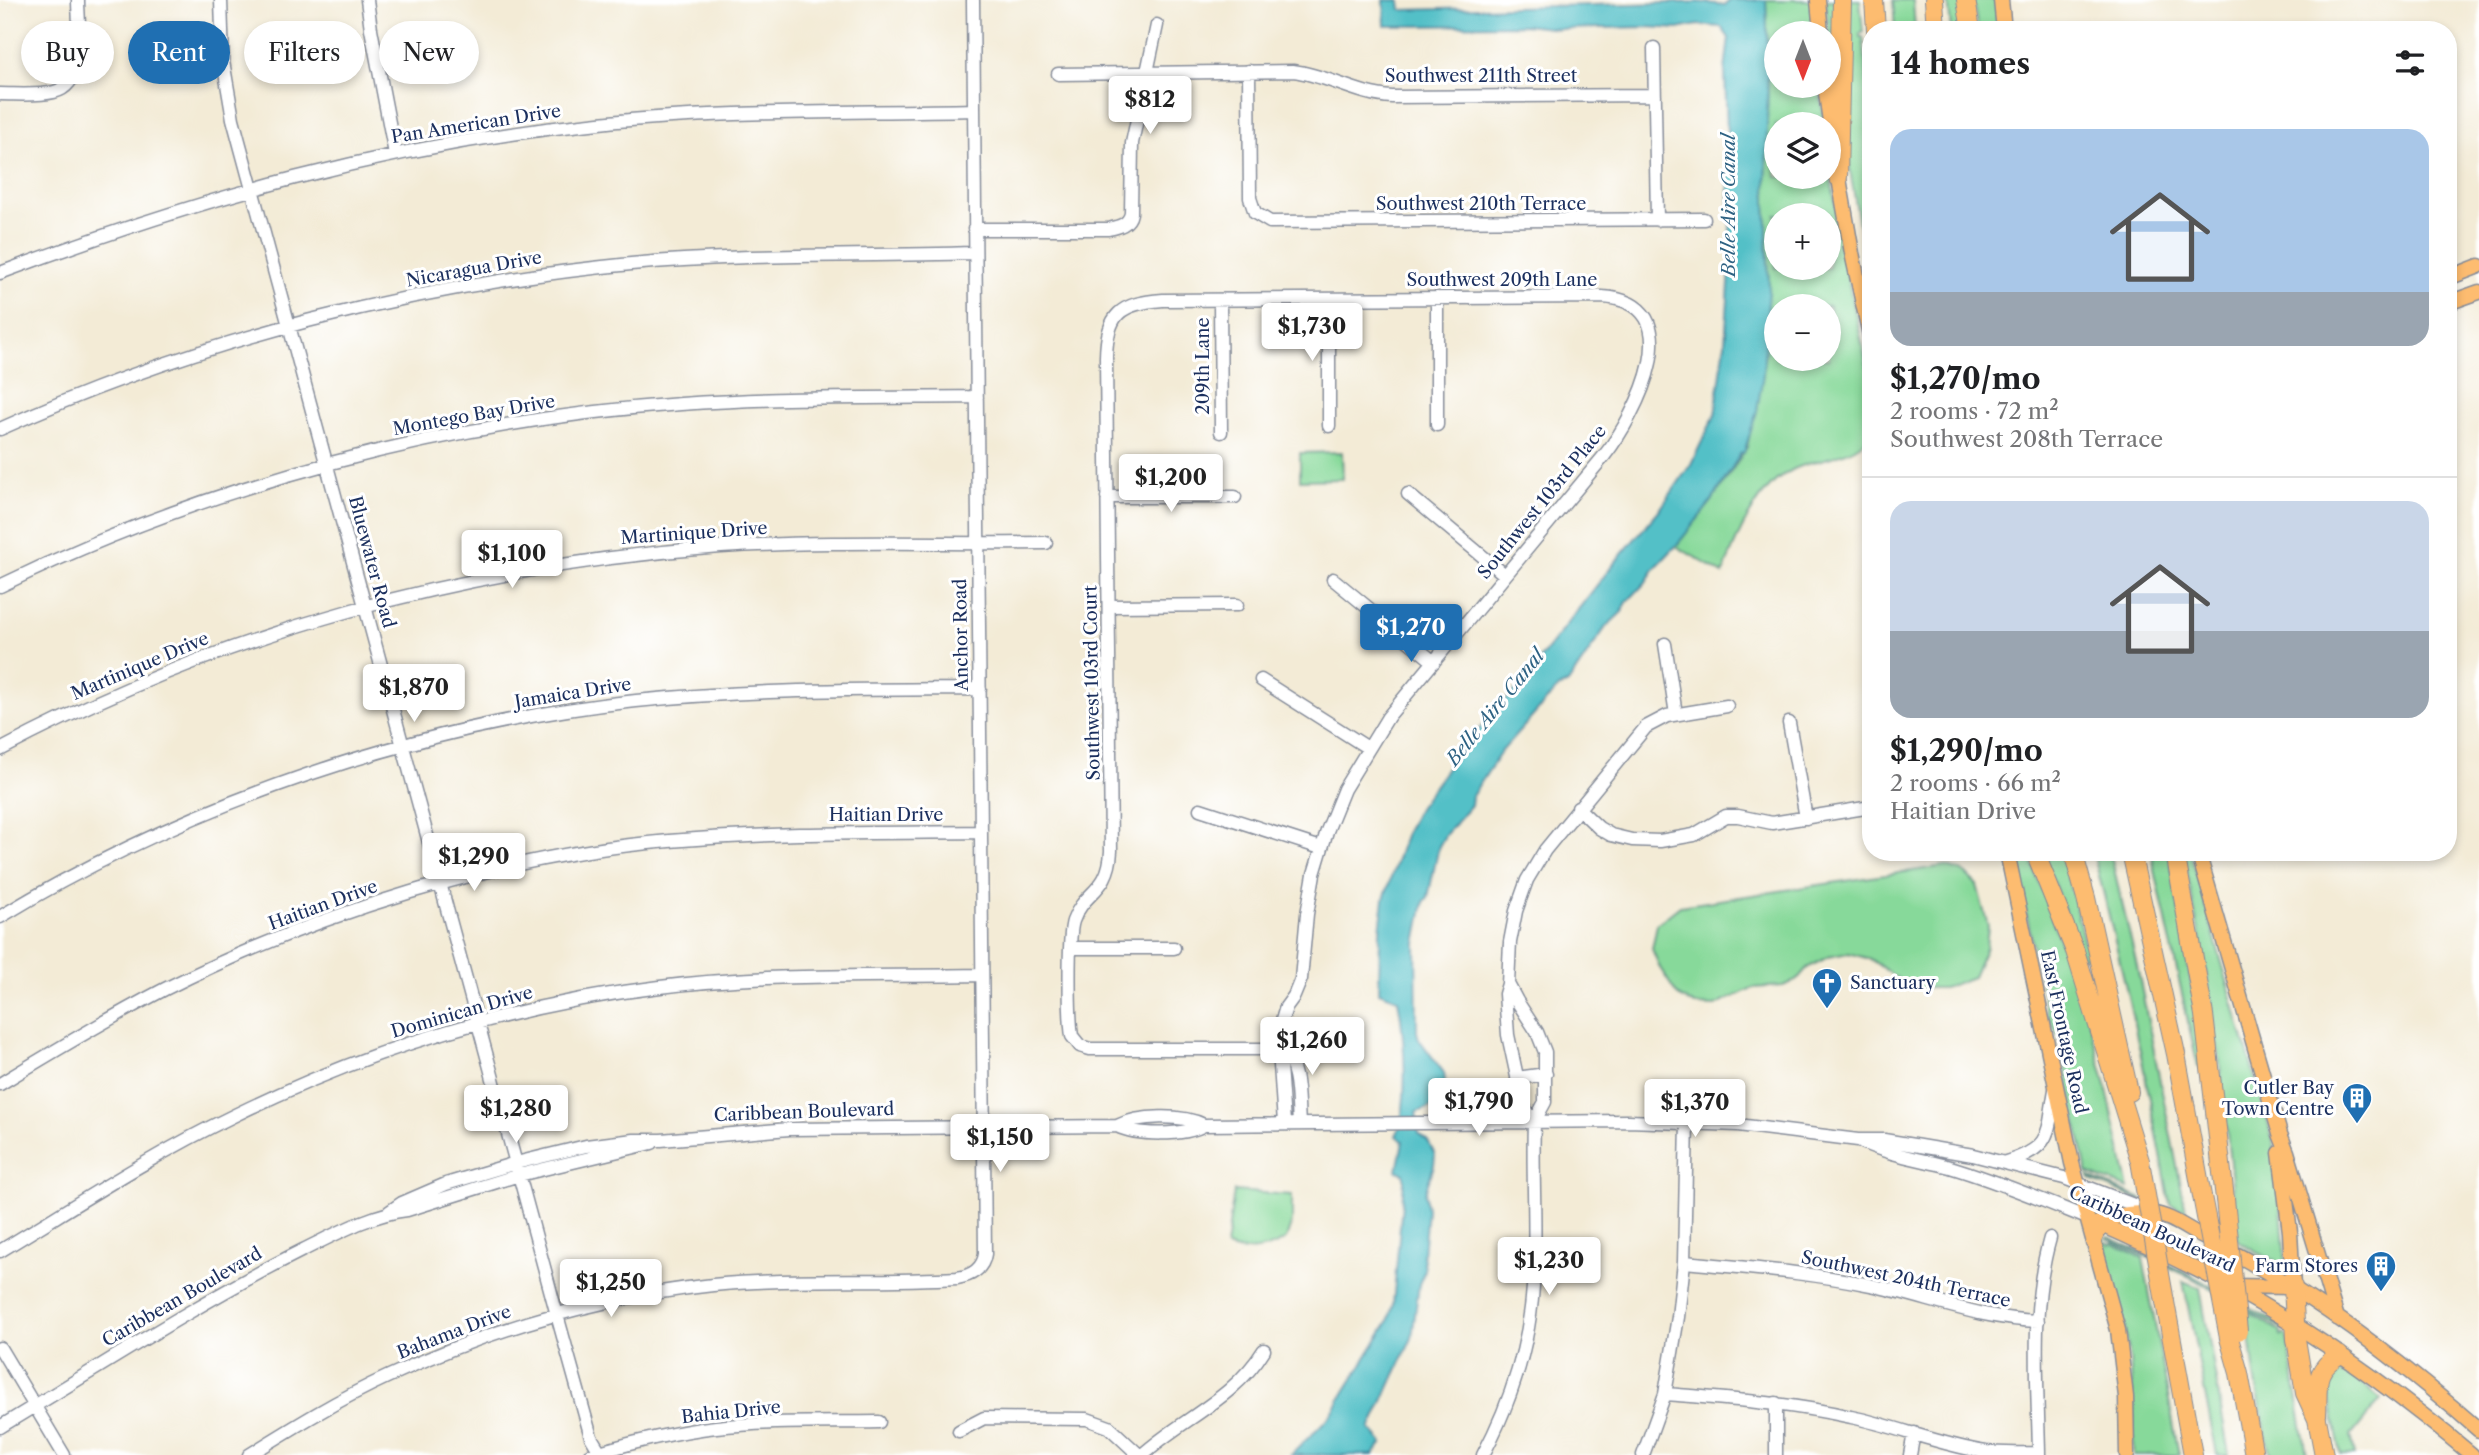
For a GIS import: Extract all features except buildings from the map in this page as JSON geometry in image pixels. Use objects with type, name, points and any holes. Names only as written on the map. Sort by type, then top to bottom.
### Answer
[{"type":"highway","points":[[1839,112],[1842,0]]},
{"type":"highway","points":[[1874,0],[1876,21]]},
{"type":"highway","points":[[1934,0],[1935,21]]},
{"type":"highway","points":[[1966,0],[1970,21]]},
{"type":"highway","points":[[2039,861],[2074,951],[2140,1161]]},
{"type":"highway","points":[[2075,861],[2116,1025],[2193,1455]]},
{"type":"highway","points":[[2133,861],[2176,1054],[2202,1196],[2234,1339],[2254,1455]]},
{"type":"highway","points":[[2177,861],[2202,1004],[2225,1199],[2234,1339]]},
{"type":"highway","points":[[2293,1287],[2295,1326],[2305,1393],[2317,1419]]},
{"type":"highway","points":[[2324,1455],[2317,1419],[2319,1373],[2323,1365],[2339,1355]]},
{"type":"main road","points":[[1818,0],[1820,21]]},
{"type":"main road","points":[[2001,0],[2003,21]]},
{"type":"main road","points":[[1840,189],[1862,296]]},
{"type":"main road","points":[[2457,275],[2479,266]]},
{"type":"main road","points":[[2457,300],[2479,292]]},
{"type":"main road","name":"East Frontage Road","points":[[2009,861],[2076,1182],[2115,1315],[2121,1345],[2126,1397],[2127,1455]]},
{"type":"main road","points":[[2201,861],[2280,1135],[2337,1318]]},
{"type":"main road","points":[[2228,1286],[2293,1287],[2280,1135]]},
{"type":"main road","points":[[2093,1243],[2102,1225],[2120,1215],[2155,1214]]},
{"type":"main road","name":"Caribbean Boulevard","points":[[2155,1214],[2208,1239],[2293,1287],[2425,1385],[2479,1430]]},
{"type":"main road","name":"Caribbean Boulevard","points":[[2087,1218],[2228,1286],[2295,1326],[2418,1411],[2472,1455]]},
{"type":"street","points":[[0,94],[55,92],[64,89],[71,82],[78,61],[78,0]]},
{"type":"street","name":"Bluewater Road","points":[[221,0],[225,79],[289,327],[594,1453]]},
{"type":"street","points":[[367,0],[370,29],[395,155]]},
{"type":"street","name":"Anchor Road","points":[[973,0],[985,1254],[980,1268]]},
{"type":"street","points":[[974,229],[1108,229],[1121,226],[1129,220],[1132,213],[1132,144],[1157,25]]},
{"type":"street","points":[[1654,48],[1657,220]]},
{"type":"street","name":"Southwest 210th Terrace","points":[[1249,71],[1250,192],[1253,209],[1266,220],[1278,223],[1704,219]]},
{"type":"street","name":"Southwest 211th Street","points":[[1058,74],[1304,72],[1364,93],[1392,97],[1655,95]]},
{"type":"street","name":"Pan American Drive","points":[[0,273],[105,234],[253,187],[395,155],[547,129],[685,116],[804,111],[974,110]]},
{"type":"street","name":"Nicaragua Drive","points":[[0,429],[141,372],[289,327],[439,292],[632,264],[758,257],[974,253]]},
{"type":"street","name":"Southwest 209th Lane","points":[[1119,313],[1155,301],[1220,300],[1602,297],[1623,301],[1634,307]]},
{"type":"street","points":[[1437,298],[1437,425]]},
{"type":"street","points":[[1329,299],[1329,426]]},
{"type":"street","name":"209th Lane","points":[[1220,300],[1220,432]]},
{"type":"street","name":"Southwest 103rd Place","points":[[1284,1123],[1280,1065],[1283,1013],[1301,979],[1307,914],[1321,848],[1344,789],[1388,717],[1614,444],[1634,409],[1647,376],[1652,345],[1645,319],[1634,307]]},
{"type":"street","name":"Southwest 103rd Court","points":[[1119,313],[1111,321],[1107,344],[1111,859],[1101,887],[1082,906],[1073,921],[1071,1030],[1077,1044],[1094,1050],[1282,1049]]},
{"type":"street","name":"Montego Bay Drive","points":[[0,586],[139,526],[272,481],[441,437],[628,409],[762,400],[977,397]]},
{"type":"street","points":[[1408,494],[1505,575]]},
{"type":"street","points":[[1107,497],[1234,497]]},
{"type":"street","name":"Martinique Drive","points":[[0,750],[61,718],[150,679],[259,638],[365,605],[438,587],[529,569],[654,553],[782,545],[1046,543]]},
{"type":"street","points":[[1334,579],[1434,662]]},
{"type":"street","points":[[1109,606],[1237,605]]},
{"type":"street","points":[[1665,644],[1676,714]]},
{"type":"street","points":[[1261,680],[1368,748]]},
{"type":"street","name":"Jamaica Drive","points":[[0,917],[68,878],[200,816],[318,772],[403,747],[530,717],[638,700],[776,691],[980,689]]},
{"type":"street","points":[[1534,1122],[1521,1102],[1508,1035],[1505,994],[1511,931],[1527,880],[1545,850],[1646,727],[1659,718],[1727,706]]},
{"type":"street","points":[[1789,723],[1805,818]]},
{"type":"street","points":[[1578,808],[1599,828],[1611,835],[1653,841],[1669,841],[1694,835],[1727,816],[1768,823],[1862,808]]},
{"type":"street","points":[[1200,809],[1321,848]]},
{"type":"street","name":"Haitian Drive","points":[[0,1083],[152,996],[225,961],[332,918],[440,885],[539,861],[669,841],[807,833],[981,832]]},
{"type":"street","points":[[1071,948],[1174,948]]},
{"type":"street","name":"Dominican Drive","points":[[0,1251],[161,1155],[283,1092],[374,1055],[478,1023],[600,996],[700,982],[798,976],[982,975]]},
{"type":"street","points":[[1483,1455],[1499,1423],[1513,1385],[1530,1314],[1534,1263],[1534,1122],[1545,1102],[1545,1052],[1540,1038],[1508,984]]},
{"type":"street","name":"Southwest 103rd Place","points":[[1282,1049],[1291,1059],[1294,1071],[1299,1123]]},
{"type":"street","points":[[1517,1078],[1546,1074]]},
{"type":"street","points":[[2006,1162],[2031,1152],[2045,1139],[2051,1125],[2056,1086]]},
{"type":"street","name":"Caribbean Boulevard","points":[[0,1427],[260,1272],[317,1243],[389,1212],[407,1210],[517,1169],[633,1149],[661,1140],[778,1129],[1117,1126],[1131,1119],[1190,1118],[1204,1125],[1688,1122],[1908,1143],[2006,1162],[2076,1182],[2155,1214]]},
{"type":"street","points":[[1643,1455],[1665,1394],[1684,1262],[1688,1122]]},
{"type":"street","name":"Caribbean Boulevard","points":[[1858,1140],[1882,1151],[1993,1181],[2087,1218]]},
{"type":"street","points":[[1665,1394],[1776,1404],[1848,1416],[1985,1451],[2039,1454],[2038,1321],[2041,1269],[2050,1238]]},
{"type":"street","name":"Southwest 204th Terrace","points":[[1684,1262],[1816,1275],[1894,1290],[2000,1319],[2038,1321]]},
{"type":"street","name":"Bahama Drive","points":[[249,1455],[306,1420],[386,1378],[476,1339],[557,1315],[620,1300],[711,1286],[799,1280],[957,1278],[970,1275],[980,1268]]},
{"type":"street","points":[[0,1348],[64,1455]]},
{"type":"street","points":[[959,1431],[984,1418],[1087,1419],[1110,1427],[1140,1455],[1235,1387],[1251,1370],[1264,1350]]},
{"type":"street","points":[[1776,1404],[1776,1455]]},
{"type":"street","name":"Bahia Drive","points":[[594,1453],[717,1427],[879,1422]]},
{"type":"street","points":[[1910,1455],[1914,1433]]},
{"type":"green space","points":[[1766,0],[1813,0],[1814,21],[1767,21]]},
{"type":"green space","points":[[1826,0],[1836,0],[1835,21],[1828,21]]},
{"type":"green space","points":[[1847,0],[1860,0],[1862,240],[1850,171],[1846,126]]},
{"type":"green space","points":[[1893,0],[1913,0],[1914,21],[1894,21]]},
{"type":"green space","points":[[1948,0],[1961,0],[1964,21],[1950,21]]},
{"type":"green space","points":[[1973,0],[1995,0],[1997,21],[1976,21]]},
{"type":"green space","points":[[1767,98],[1821,98],[1823,112],[1767,112]]},
{"type":"green space","points":[[1766,189],[1833,189],[1835,203],[1766,203]]},
{"type":"green space","points":[[1841,242],[1862,343],[1862,443],[1845,452],[1794,469],[1769,488],[1741,529],[1723,574],[1676,546],[1712,501],[1747,447],[1764,360],[1764,371],[1841,371],[1841,294],[1769,294],[1769,280],[1841,280]]},
{"type":"green space","points":[[1342,452],[1343,479],[1300,480],[1300,453]]},
{"type":"green space","points":[[2016,861],[2031,861],[2089,1022],[2129,1189],[2087,1173],[2059,1037],[2047,1015]]},
{"type":"green space","points":[[2045,861],[2063,861],[2088,957],[2082,958]]},
{"type":"green space","points":[[2095,861],[2112,861],[2137,966],[2186,1211],[2170,1204],[2115,939]]},
{"type":"green space","points":[[2153,861],[2171,861],[2205,1067],[2198,1067]]},
{"type":"green space","points":[[2185,861],[2193,861],[2274,1144],[2280,1190],[2285,1262],[2283,1266],[2238,1241],[2219,1056],[2204,958]]},
{"type":"green space","points":[[1944,866],[1964,872],[1977,885],[1988,926],[1986,947],[1973,977],[1944,988],[1911,988],[1870,959],[1848,953],[1828,957],[1807,968],[1796,981],[1783,986],[1752,988],[1715,1006],[1695,1005],[1678,996],[1660,968],[1652,949],[1657,924],[1680,906]]},
{"type":"green space","points":[[2089,1177],[2188,1219],[2282,1269],[2279,1270],[2181,1218]]},
{"type":"green space","points":[[1234,1191],[1292,1195],[1292,1221],[1286,1239],[1257,1250],[1226,1247]]},
{"type":"green space","points":[[2109,1237],[2191,1275],[2286,1328],[2284,1330],[2190,1277],[2106,1238]]},
{"type":"green space","points":[[2103,1240],[2106,1244],[2112,1243],[2143,1258],[2179,1455],[2133,1455],[2134,1412],[2130,1359],[2121,1307]]},
{"type":"green space","points":[[2183,1281],[2200,1288],[2229,1455],[2217,1455]]},
{"type":"green space","points":[[2247,1311],[2281,1332],[2282,1336],[2287,1336],[2307,1455],[2270,1455],[2255,1377]]},
{"type":"green space","points":[[2333,1368],[2343,1375],[2346,1371],[2381,1399],[2351,1436],[2355,1455],[2341,1455],[2327,1385],[2327,1377]]},
{"type":"water","points":[[1384,0],[1400,0],[1401,10],[1700,2],[1725,5],[1730,0],[1766,0],[1764,98],[1767,98],[1767,112],[1764,112],[1764,189],[1766,189],[1764,280],[1769,280],[1769,288],[1769,294],[1764,294],[1763,374],[1757,411],[1744,453],[1741,453],[1712,501],[1627,602],[1622,612],[1606,627],[1568,683],[1557,689],[1501,752],[1472,796],[1471,805],[1439,846],[1416,943],[1417,1032],[1419,1039],[1444,1073],[1445,1081],[1442,1094],[1435,1104],[1416,1112],[1419,1134],[1428,1141],[1435,1155],[1425,1193],[1425,1270],[1419,1284],[1412,1338],[1370,1429],[1383,1443],[1373,1455],[1291,1455],[1330,1416],[1388,1322],[1393,1305],[1404,1181],[1404,1173],[1397,1171],[1403,1141],[1396,1136],[1403,1107],[1405,1069],[1398,999],[1379,992],[1380,930],[1384,899],[1406,832],[1418,808],[1461,749],[1517,688],[1661,508],[1691,464],[1715,415],[1725,344],[1731,254],[1725,70],[1729,38],[1721,27],[1698,25],[1678,29],[1559,29],[1524,25],[1385,26]]},
{"type":"place","name":"Sanctuary","points":[[1827,1010]]},
{"type":"place","name":"Cutler Bay Town Centre","points":[[2357,1125]]},
{"type":"place","name":"Farm Stores","points":[[2381,1293]]},
{"type":"water label","name":"Belle Aire Canal","points":[[1728,205]]},
{"type":"water label","name":"Belle Aire Canal","points":[[1495,707]]}]
